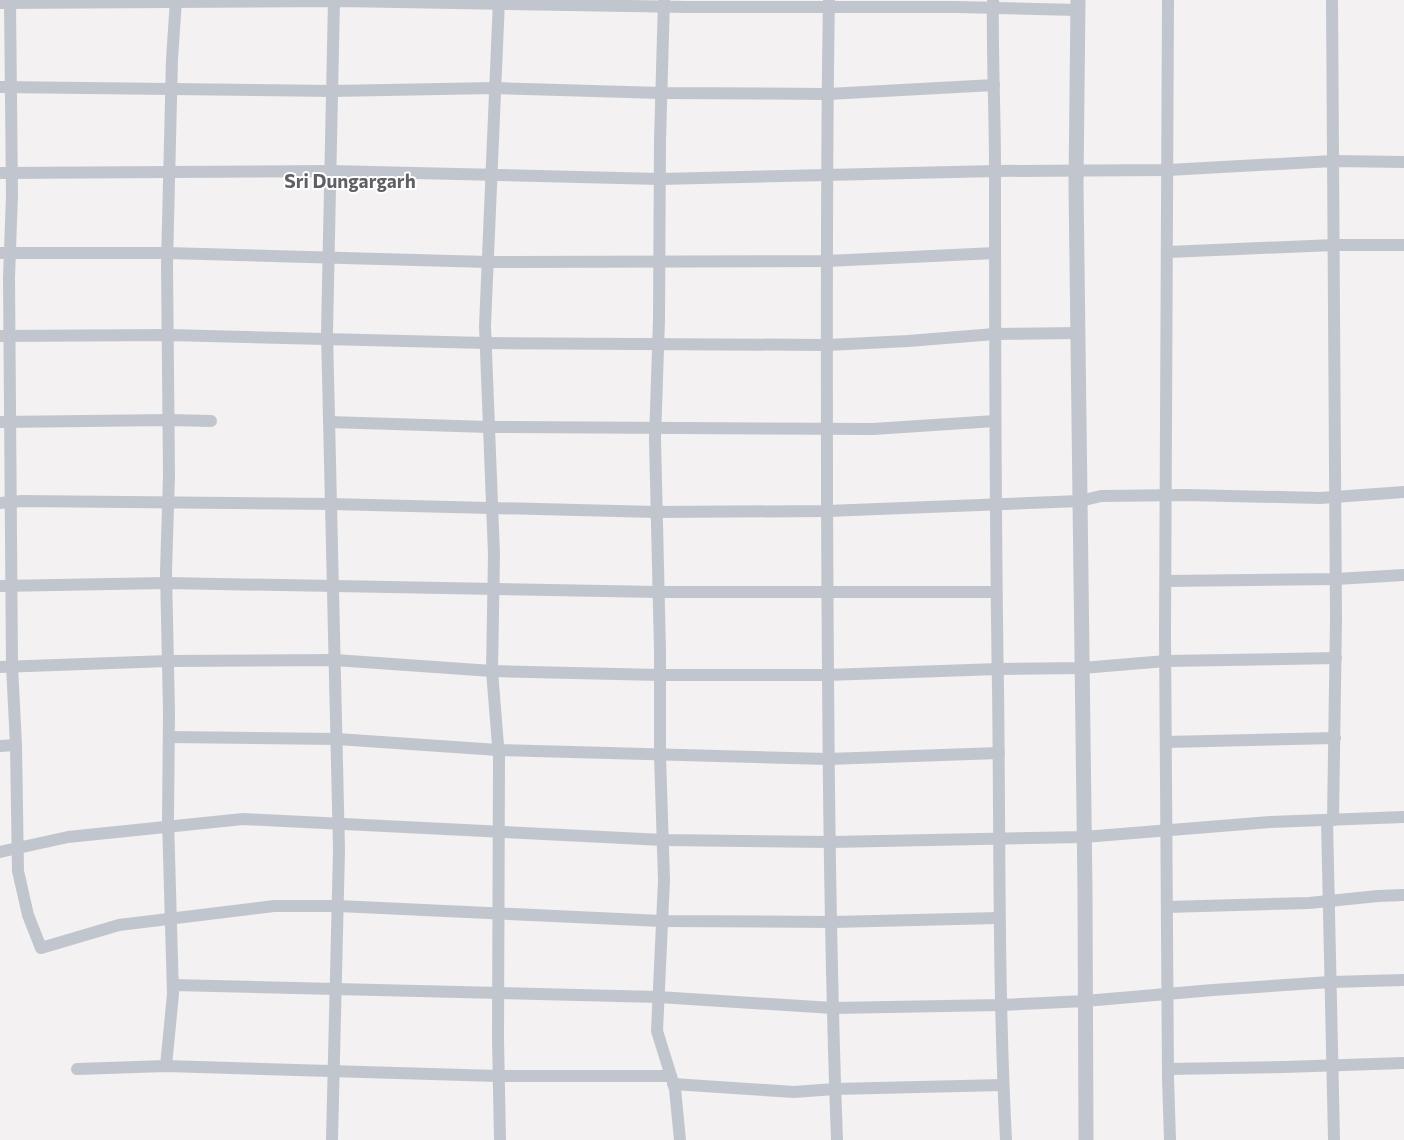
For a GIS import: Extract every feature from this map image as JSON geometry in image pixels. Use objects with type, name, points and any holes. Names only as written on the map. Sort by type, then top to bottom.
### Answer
[{"type":"street","points":[[1168,0],[1166,830],[1170,1140]]},
{"type":"street","points":[[1332,0],[1336,658],[1329,901],[1334,1140]]},
{"type":"street","points":[[166,1066],[173,994],[168,826],[169,737],[166,584],[169,420],[167,253],[171,89],[176,1]]},
{"type":"street","points":[[332,1140],[338,906],[337,739],[328,339],[334,1]]},
{"type":"street","points":[[999,918],[832,922],[662,921],[338,906],[274,906],[119,925],[42,948],[28,915],[18,871],[16,745],[6,666],[6,2],[334,1],[1078,5],[1076,171],[1086,1140]]},
{"type":"street","points":[[498,2],[486,343],[492,508],[492,671],[498,750],[498,1076],[500,1140]]},
{"type":"street","points":[[664,3],[655,428],[660,755],[664,880],[657,1031],[672,1080],[680,1140]]},
{"type":"street","points":[[829,4],[826,261],[827,675],[837,1140]]},
{"type":"street","points":[[993,4],[999,918],[1006,1140]]},
{"type":"street","points":[[5,87],[332,91],[495,88],[661,93],[828,94],[994,85]]},
{"type":"street","points":[[6,173],[331,172],[660,179],[995,171],[1168,170],[1333,161],[1404,162]]},
{"type":"street","points":[[1168,252],[1404,245]]},
{"type":"street","points":[[5,253],[167,253],[488,262],[826,261],[995,254]]},
{"type":"street","points":[[5,336],[168,335],[486,343],[827,345],[995,334],[1078,333]]},
{"type":"street","points":[[5,421],[169,420],[211,422]]},
{"type":"street","points":[[329,422],[489,426],[873,429],[995,421]]},
{"type":"street","points":[[5,502],[331,504],[656,512],[827,512],[995,506],[1080,501],[1102,496],[1167,495],[1320,498],[1404,492]]},
{"type":"street","points":[[1166,582],[1336,579],[1404,575]]},
{"type":"street","points":[[6,586],[166,584],[658,592],[996,592]]},
{"type":"street","points":[[6,666],[168,661],[335,660],[492,671],[660,675],[827,675],[1082,668],[1166,662],[1336,658]]},
{"type":"street","points":[[169,737],[337,739],[498,750],[828,759],[999,754]]},
{"type":"street","points":[[1166,742],[1335,738]]},
{"type":"street","points":[[0,746],[16,745]]},
{"type":"street","points":[[0,852],[68,837],[243,819],[663,840],[830,842],[1084,837],[1270,822],[1404,818]]},
{"type":"street","points":[[1167,908],[1309,903],[1404,895]]},
{"type":"street","points":[[173,985],[658,997],[833,1008],[1001,1005],[1085,1001],[1330,982],[1404,980]]},
{"type":"street","points":[[1168,1068],[1284,1068],[1404,1063]]},
{"type":"street","points":[[77,1069],[166,1066],[672,1080],[794,1092],[835,1089],[1003,1085]]},
{"type":"district","name":"Sri Dungargarh","points":[[350,181]]}]
